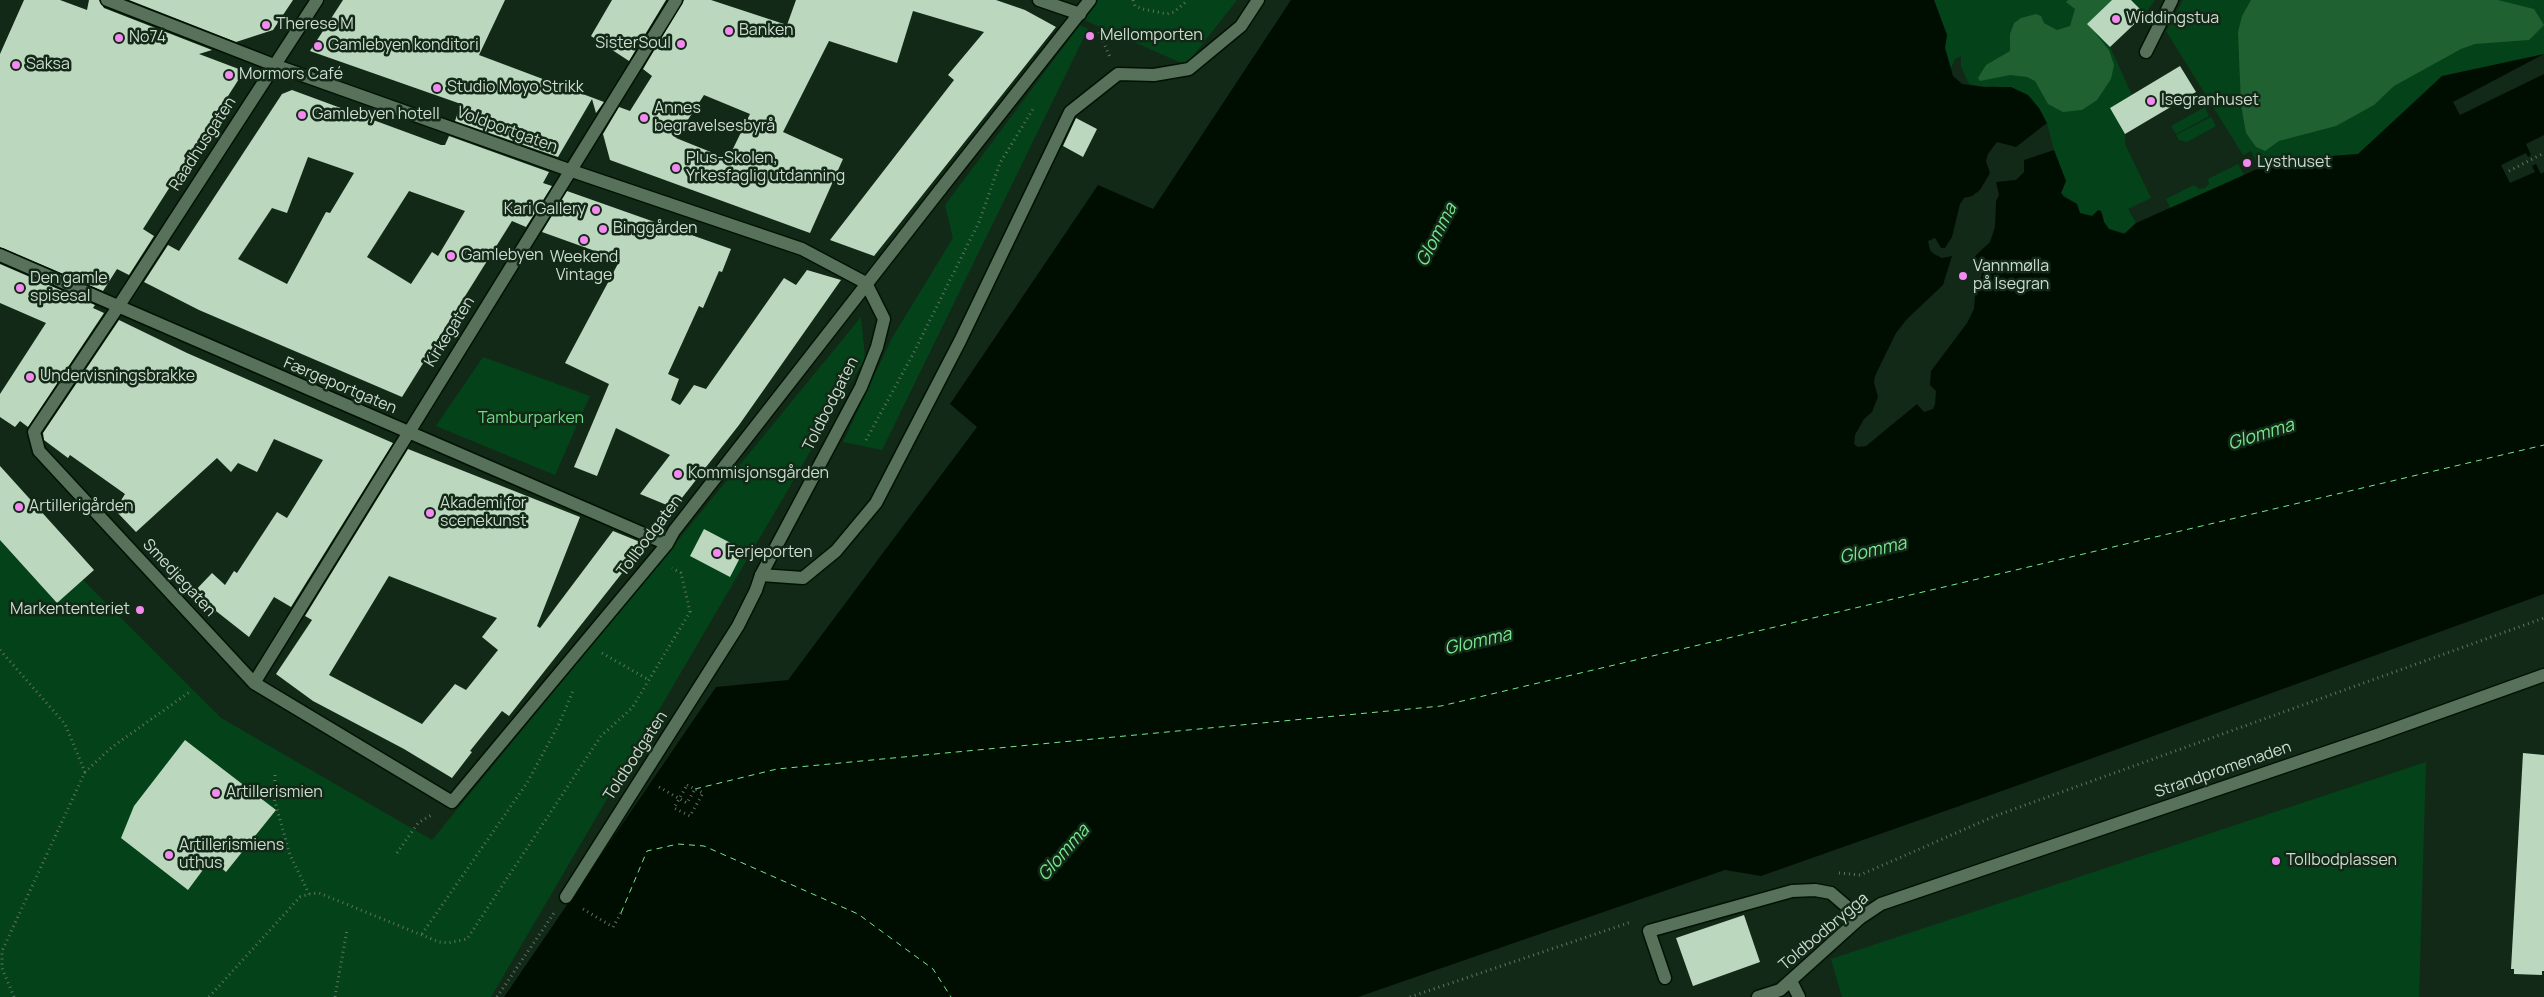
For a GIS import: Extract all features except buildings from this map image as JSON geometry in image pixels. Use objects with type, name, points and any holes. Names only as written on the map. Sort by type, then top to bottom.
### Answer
[{"type":"street","name":"Voldportgaten","points":[[107,0],[274,64],[569,170],[802,250],[866,283]]},
{"type":"street","name":"Raadhusgaten","points":[[118,307],[317,0]]},
{"type":"street","name":"Kirkegaten","points":[[254,683],[569,170],[676,0]]},
{"type":"street","points":[[1039,0],[1080,14]]},
{"type":"street","points":[[866,283],[1090,0]]},
{"type":"street","points":[[761,575],[803,578],[836,550],[876,502],[960,341],[1070,112],[1118,74],[1154,75],[1189,69],[1241,26],[1258,0]]},
{"type":"street","points":[[2146,52],[2172,0]]},
{"type":"street","name":"Færgeportgaten","points":[[0,255],[407,433],[667,544]]},
{"type":"street","name":"Toldbodgaten","points":[[566,897],[738,626],[756,590],[761,575],[861,387],[877,347],[884,319],[866,283]]},
{"type":"street","name":"Tollbodgaten","points":[[452,802],[667,544],[674,531],[866,283]]},
{"type":"street","name":"Smedjegaten","points":[[118,307],[34,432],[39,451],[254,683],[452,802]]},
{"type":"street","name":"Strandpromenaden","points":[[1912,893],[2368,738],[2544,675]]},
{"type":"street","points":[[1665,978],[1650,931],[1792,891],[1815,890],[1831,893],[1860,918]]},
{"type":"street","name":"Toldbodbrygga","points":[[1758,997],[1780,990],[1860,918],[1881,904],[1912,893]]},
{"type":"street","points":[[1790,981],[1799,997]]},
{"type":"path","points":[[1133,0],[1135,6],[1167,14],[1174,12],[1188,0]]},
{"type":"path","points":[[1099,32],[1118,74]]},
{"type":"path","points":[[866,440],[912,356],[978,222],[1000,164],[1036,103]]},
{"type":"path","points":[[2509,170],[2544,153]]},
{"type":"path","points":[[210,997],[300,897],[309,894],[319,894],[448,943],[467,939],[601,736],[632,708],[690,612],[681,573],[656,557]]},
{"type":"path","points":[[1835,872],[1860,875],[1995,816],[2544,618]]},
{"type":"path","points":[[584,644],[649,680]]},
{"type":"path","points":[[0,650],[65,724],[85,772]]},
{"type":"path","points":[[422,934],[527,783],[559,724],[574,689]]},
{"type":"path","points":[[14,997],[2,968],[2,951],[85,772],[112,747],[191,691]]},
{"type":"path","points":[[275,775],[274,798],[290,855],[309,894]]},
{"type":"path","points":[[687,784],[695,789],[703,793],[690,816],[674,808],[687,784]]},
{"type":"path","points":[[679,799],[687,803],[695,789]]},
{"type":"path","points":[[397,853],[418,823],[452,802]]},
{"type":"path","points":[[495,997],[500,993],[566,897]]},
{"type":"path","points":[[604,922],[613,927],[621,912]]},
{"type":"path","points":[[1410,997],[1637,920]]},
{"type":"path","points":[[335,997],[347,930]]},
{"type":"green space","points":[[1097,0],[1237,0],[1186,65],[1084,20]]},
{"type":"green space","points":[[1934,0],[2112,0],[2088,24],[2110,47],[2132,95],[2110,108],[2125,134],[2125,144],[2151,198],[2128,209],[2136,223],[2126,233],[2109,229],[2104,222],[2103,214],[2092,216],[2080,213],[2077,204],[2061,193],[2066,181],[2054,150],[2047,123],[1996,86],[1984,87],[1969,84],[1961,67],[1961,56],[1955,59],[1951,68],[1945,48],[1947,35]]},
{"type":"green space","points":[[2068,0],[2112,0],[2088,24],[2109,50],[2114,65],[2111,79],[2097,100],[2082,110],[2063,112],[2048,104],[2035,81],[2027,77],[2010,75],[1980,81],[1978,78],[1986,65],[2010,51],[2010,34],[2014,23],[2021,18],[2036,14],[2041,16],[2044,23],[2057,30],[2070,26],[2075,9],[2066,2]]},
{"type":"green space","points":[[2131,0],[2155,0],[2145,14]]},
{"type":"green space","points":[[2183,0],[2544,0],[2544,54],[2386,129],[2358,154],[2265,161],[2259,167],[2251,151],[2243,155],[2166,31]]},
{"type":"green space","points":[[2251,0],[2498,0],[2534,9],[2544,25],[2529,40],[2475,44],[2461,49],[2394,86],[2374,105],[2336,126],[2279,141],[2265,151],[2256,147],[2246,133],[2241,105],[2238,32],[2242,16]]},
{"type":"green space","points":[[1080,25],[1088,29],[882,450],[843,442],[892,338],[953,238],[945,205]]},
{"type":"green space","points":[[2205,107],[2209,116],[2176,134],[2171,126]]},
{"type":"green space","points":[[2211,117],[2216,126],[2187,142],[2179,140],[2176,135]]},
{"type":"green space","points":[[2238,164],[2244,175],[2171,209],[2166,199],[2194,185],[2199,189],[2205,188],[2209,184],[2208,179]]},
{"type":"green space","points":[[861,317],[865,358],[491,997],[0,997],[0,497],[221,718],[432,840]]},
{"type":"green space","name":"Tamburparken","points":[[483,357],[590,396],[555,475],[436,426]]},
{"type":"green space","name":"Tollbodplassen","points":[[2426,762],[2419,997],[1842,997],[1831,959]]},
{"type":"water","name":"Glomma","points":[[1291,0],[1934,0],[1947,35],[1945,48],[1953,76],[1962,84],[1984,87],[2011,87],[2028,95],[2039,108],[2047,123],[2016,147],[1997,142],[1988,154],[1986,161],[1990,173],[1980,190],[1972,196],[1964,198],[1960,204],[1952,237],[1945,248],[1941,248],[1935,238],[1928,241],[1930,250],[1934,254],[1942,258],[1952,256],[1943,285],[1907,319],[1896,333],[1875,376],[1874,382],[1878,397],[1872,412],[1864,419],[1855,435],[1854,444],[1858,447],[1866,446],[1917,404],[1924,412],[1933,409],[1936,391],[1930,385],[1931,371],[1967,323],[1974,309],[1975,296],[1984,267],[1975,262],[1974,257],[1990,242],[1995,227],[1996,201],[1999,195],[1996,182],[2016,180],[2024,172],[2024,160],[2054,150],[2066,181],[2061,193],[2064,197],[2077,204],[2080,213],[2092,216],[2098,210],[2101,211],[2104,222],[2109,229],[2124,234],[2136,223],[2259,168],[2265,161],[2358,154],[2442,76],[2544,54],[2544,594],[2016,786],[1761,876],[1725,870],[1358,997],[504,997],[716,687],[788,680],[977,427],[950,404],[1098,185],[1153,209]]},
{"type":"pier","points":[[2544,54],[2544,74],[2460,115],[2453,102]]},
{"type":"pier","points":[[2544,135],[2544,172],[2541,174],[2536,164],[2532,166],[2535,172],[2510,183],[2501,165],[2526,153],[2528,157],[2531,155],[2526,144]]},
{"type":"ferry route","points":[[695,789],[777,769],[1441,706],[2544,445]]},
{"type":"ferry route","points":[[621,913],[647,851],[678,844],[704,846],[858,914],[933,969],[951,997]]},
{"type":"place","name":"Widdingstua","points":[[2116,19]]},
{"type":"place","name":"Therese M","points":[[266,25]]},
{"type":"place","name":"Banken","points":[[729,31]]},
{"type":"place","name":"Mellomporten","points":[[1090,36]]},
{"type":"place","name":"No74","points":[[119,38]]},
{"type":"place","name":"SisterSoul","points":[[681,44]]},
{"type":"place","name":"Gamlebyen konditori","points":[[318,46]]},
{"type":"place","name":"Saksa","points":[[16,65]]},
{"type":"place","name":"Mormors Café","points":[[229,75]]},
{"type":"place","name":"Studio Moyo Strikk","points":[[437,88]]},
{"type":"place","name":"Isegranhuset","points":[[2151,101]]},
{"type":"place","name":"Gamlebyen hotell","points":[[302,115]]},
{"type":"place","name":"Annes begravelsesbyrå","points":[[644,118]]},
{"type":"place","name":"Lysthuset","points":[[2247,163]]},
{"type":"place","name":"Plus-Skolen, Yrkesfaglig utdanning","points":[[676,168]]},
{"type":"place","name":"Kari Gallery","points":[[596,210]]},
{"type":"place","name":"Binggården","points":[[603,229]]},
{"type":"place","name":"Weekend Vintage","points":[[584,240]]},
{"type":"place","name":"Gamlebyen","points":[[451,256]]},
{"type":"place","name":"Vannmølla på Isegran","points":[[1963,276]]},
{"type":"place","name":"Den gamle spisesal","points":[[20,288]]},
{"type":"place","name":"Undervisningsbrakke","points":[[30,377]]},
{"type":"place","name":"Kommisjonsgården","points":[[678,474]]},
{"type":"place","name":"Artillerigården","points":[[19,507]]},
{"type":"place","name":"Akademi for scenekunst","points":[[430,513]]},
{"type":"place","name":"Ferjeporten","points":[[717,553]]},
{"type":"place","name":"Markententeriet","points":[[140,610]]},
{"type":"place","name":"Artillerismien","points":[[216,793]]},
{"type":"place","name":"Artillerismiens uthus","points":[[169,855]]},
{"type":"place","name":"Tollbodplassen","points":[[2276,861]]}]
